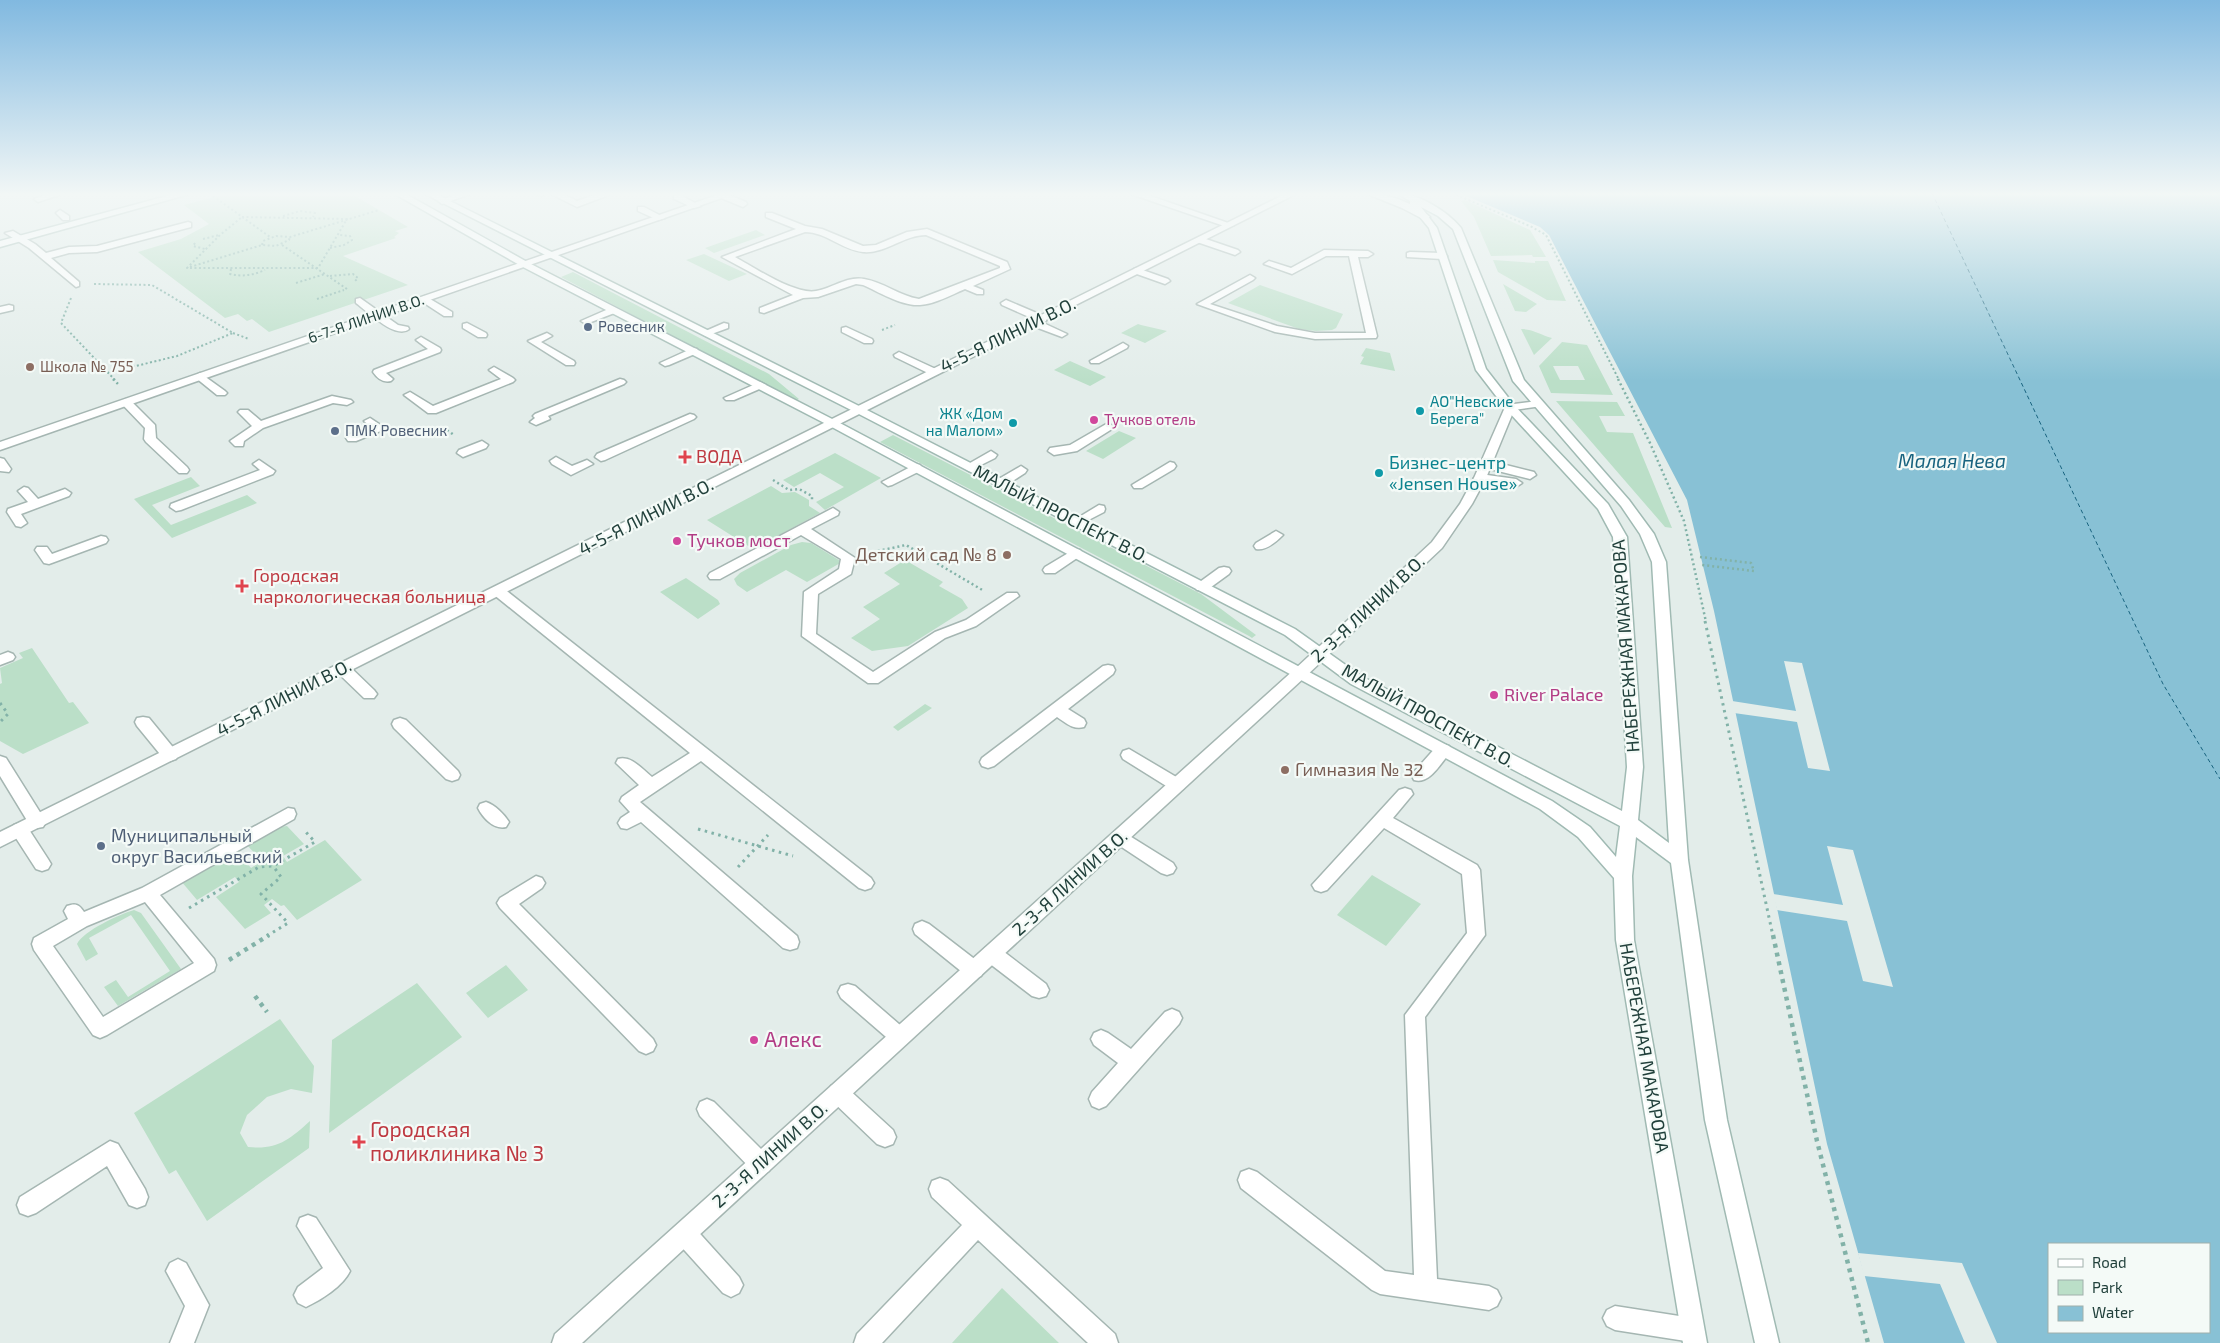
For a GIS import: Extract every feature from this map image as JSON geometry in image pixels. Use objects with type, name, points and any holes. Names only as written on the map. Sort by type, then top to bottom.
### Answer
[{"type":"main road","points":[[44,256],[76,284]]},
{"type":"main road","name":"МАЛЫЙ ПРОСПЕКТ В.О.","points":[[509,256],[834,424],[1300,673],[1568,819],[1584,832],[1623,876]]},
{"type":"main road","name":"МАЛЫЙ ПРОСПЕКТ В.О.","points":[[552,256],[859,410],[1290,632],[1356,680],[1630,823],[1679,860]]},
{"type":"main road","name":"6-7-Я ЛИНИИ В.О.","points":[[0,446],[552,256]]},
{"type":"main road","points":[[731,256],[727,257],[801,294]]},
{"type":"main road","points":[[764,310],[801,294],[818,294],[855,281],[865,282],[908,300],[919,302],[965,286],[1005,269],[1004,264],[984,256]]},
{"type":"main road","name":"4-5-Я ЛИНИИ В.О.","points":[[0,840],[1169,256]]},
{"type":"main road","points":[[1269,264],[1292,271],[1319,256]]},
{"type":"main road","points":[[1250,278],[1202,304],[1275,329],[1315,336],[1372,336],[1353,256]]},
{"type":"main road","points":[[1432,256],[1442,256]]},
{"type":"main road","name":"НАБЕРЕЖНАЯ МАКАРОВА","points":[[1442,256],[1481,370],[1510,408],[1585,486],[1602,507],[1620,536],[1635,768],[1623,876],[1625,940],[1694,1336]]},
{"type":"main road","name":"НАБЕРЕЖНАЯ МАКАРОВА","points":[[1469,256],[1519,381],[1625,504],[1647,534],[1659,562],[1679,860],[1716,1120],[1767,1343]]},
{"type":"main road","points":[[1137,272],[1165,281]]},
{"type":"main road","points":[[965,286],[980,292]]},
{"type":"main road","points":[[1201,293],[1213,298]]},
{"type":"main road","points":[[425,299],[448,314]]},
{"type":"main road","points":[[360,301],[376,316],[394,328],[404,329]]},
{"type":"main road","points":[[1006,303],[1062,334]]},
{"type":"main road","points":[[586,321],[612,310]]},
{"type":"main road","points":[[467,326],[482,335]]},
{"type":"main road","points":[[706,333],[724,326]]},
{"type":"main road","points":[[846,330],[868,341]]},
{"type":"main road","points":[[547,336],[533,341],[570,363]]},
{"type":"main road","points":[[387,379],[378,372],[436,350],[421,340]]},
{"type":"main road","points":[[1095,361],[1123,346]]},
{"type":"main road","points":[[1094,347],[1109,353]]},
{"type":"main road","points":[[665,363],[693,351]]},
{"type":"main road","points":[[899,355],[934,372]]},
{"type":"main road","points":[[410,395],[432,411],[509,380],[494,370]]},
{"type":"main road","points":[[200,376],[221,393]]},
{"type":"main road","points":[[536,422],[544,419],[539,416],[620,382]]},
{"type":"main road","points":[[730,398],[760,385]]},
{"type":"main road","points":[[239,443],[236,441],[259,426],[332,399],[347,402]]},
{"type":"main road","points":[[126,402],[151,427],[150,439],[184,470]]},
{"type":"main road","points":[[1510,408],[1538,404]]},
{"type":"main road","name":"2-3-Я ЛИНИИ В.О.","points":[[564,1343],[1300,673],[1437,545],[1466,504],[1480,478],[1510,408]]},
{"type":"main road","points":[[244,412],[259,426]]},
{"type":"main road","points":[[601,457],[690,417]]},
{"type":"main road","points":[[352,438],[379,428],[370,420]]},
{"type":"main road","points":[[1054,451],[1073,448],[1108,427]]},
{"type":"main road","points":[[463,453],[482,444]]},
{"type":"main road","points":[[969,467],[991,455]]},
{"type":"main road","points":[[556,461],[571,471],[587,464]]},
{"type":"main road","points":[[176,507],[268,471],[259,464]]},
{"type":"main road","points":[[1486,464],[1530,475]]},
{"type":"main road","points":[[1138,485],[1170,466]]},
{"type":"main road","points":[[888,482],[916,468]]},
{"type":"main road","points":[[1001,483],[1021,470]]},
{"type":"main road","points":[[1480,478],[1516,483]]},
{"type":"main road","points":[[24,491],[36,504]]},
{"type":"main road","points":[[22,523],[13,512],[65,494]]},
{"type":"main road","points":[[1077,522],[1099,509]]},
{"type":"main road","points":[[715,576],[830,513]]},
{"type":"main road","points":[[801,529],[848,558],[846,571],[811,592],[809,636],[873,679],[940,635],[971,623],[1008,599]]},
{"type":"main road","points":[[1260,546],[1276,535]]},
{"type":"main road","points":[[42,550],[49,560],[100,540]]},
{"type":"main road","points":[[1050,570],[1075,553]]},
{"type":"main road","points":[[1202,587],[1224,572]]},
{"type":"main road","points":[[498,591],[865,883]]},
{"type":"main road","points":[[343,669],[369,694]]},
{"type":"main road","points":[[988,762],[1108,670]]},
{"type":"main road","points":[[1056,709],[1078,723]]},
{"type":"main road","points":[[143,722],[170,755]]},
{"type":"main road","points":[[400,724],[452,775]]},
{"type":"main road","points":[[1420,776],[1443,750]]},
{"type":"main road","points":[[702,753],[628,801],[790,942]]},
{"type":"main road","points":[[1129,755],[1177,785]]},
{"type":"main road","points":[[0,762],[37,822]]},
{"type":"main road","points":[[624,763],[651,786]]},
{"type":"main road","points":[[1321,885],[1404,794]]},
{"type":"main road","points":[[486,808],[500,822]]},
{"type":"main road","points":[[627,823],[642,813]]},
{"type":"main road","points":[[148,893],[207,965],[100,1029],[41,944],[77,916],[148,893],[288,814]]},
{"type":"main road","points":[[1382,819],[1471,870],[1476,935],[1415,1015],[1426,1289]]},
{"type":"main road","points":[[20,830],[42,864]]},
{"type":"main road","points":[[1120,837],[1167,868]]},
{"type":"main road","points":[[536,883],[506,903],[646,1046]]},
{"type":"main road","points":[[922,929],[974,970]]},
{"type":"main road","points":[[992,954],[1039,990]]},
{"type":"main road","points":[[848,992],[900,1037]]},
{"type":"main road","points":[[1100,1099],[1172,1018]]},
{"type":"main road","points":[[1101,1039],[1132,1062]]},
{"type":"main road","points":[[838,1093],[886,1137]]},
{"type":"main road","points":[[707,1109],[761,1164]]},
{"type":"main road","points":[[28,1205],[110,1151],[137,1197]]},
{"type":"main road","points":[[1249,1180],[1380,1282],[1489,1298]]},
{"type":"main road","points":[[940,1189],[1106,1343]]},
{"type":"main road","points":[[866,1343],[977,1225]]},
{"type":"main road","points":[[306,1295],[338,1271],[308,1226]]},
{"type":"main road","points":[[684,1234],[731,1285]]},
{"type":"main road","points":[[178,1271],[197,1305],[182,1343]]},
{"type":"main road","points":[[1616,1318],[1694,1336]]},
{"type":"path","points":[[187,268],[199,256]]},
{"type":"path","points":[[187,268],[227,256]]},
{"type":"path","points":[[300,256],[347,289],[317,299]]},
{"type":"path","points":[[318,268],[325,256]]},
{"type":"path","points":[[1557,256],[1650,443],[1684,521],[1817,1141],[1868,1343]]},
{"type":"path","points":[[187,268],[318,268]]},
{"type":"path","points":[[231,269],[230,274],[240,276],[255,274],[266,269]]},
{"type":"path","points":[[296,283],[326,274]]},
{"type":"path","points":[[329,276],[346,274],[358,278],[344,287]]},
{"type":"path","points":[[120,385],[61,323],[76,284],[152,285],[233,333],[252,341]]},
{"type":"path","points":[[107,373],[177,356],[233,333]]},
{"type":"path","points":[[773,480],[789,490],[799,489],[812,496],[812,505],[830,513]]},
{"type":"path","points":[[848,558],[906,546],[1008,599]]},
{"type":"path","points":[[1700,557],[1751,563],[1754,571],[1702,565]]},
{"type":"path","points":[[0,703],[8,714],[0,722]]},
{"type":"path","points":[[169,919],[259,867],[273,866],[315,842],[288,814]]},
{"type":"path","points":[[723,883],[783,818]]},
{"type":"path","points":[[690,827],[796,857]]},
{"type":"path","points":[[207,965],[226,961],[288,923],[261,894],[281,877],[273,866]]},
{"type":"path","points":[[255,996],[267,1012]]},
{"type":"green space","points":[[143,256],[344,256],[408,285],[269,332],[252,319],[247,321],[238,314],[225,318]]},
{"type":"green space","points":[[699,256],[708,256],[747,274],[729,281],[686,260]]},
{"type":"green space","points":[[1532,256],[1546,257],[1533,257]]},
{"type":"green space","points":[[1493,260],[1535,263],[1535,261],[1548,261],[1566,301],[1547,300],[1498,272]]},
{"type":"green space","points":[[573,272],[769,374],[799,399],[795,401],[561,277]]},
{"type":"green space","points":[[1503,284],[1537,304],[1526,312],[1515,311]]},
{"type":"green space","points":[[1260,285],[1343,314],[1336,328],[1316,331],[1299,329],[1228,303]]},
{"type":"green space","points":[[1138,324],[1167,331],[1145,343],[1121,333]]},
{"type":"green space","points":[[1521,329],[1533,331],[1552,338],[1534,355]]},
{"type":"green space","points":[[1562,342],[1587,345],[1613,395],[1551,393],[1539,366]],"holes":[[[1553,366],[1578,366],[1585,380],[1560,380]]]},
{"type":"green space","points":[[1366,348],[1390,353],[1395,371],[1360,364],[1364,357],[1361,356]]},
{"type":"green space","points":[[1070,361],[1106,377],[1090,386],[1054,370]]},
{"type":"green space","points":[[1556,401],[1617,402],[1625,416],[1599,416],[1607,432],[1633,433],[1672,528],[1665,527]]},
{"type":"green space","points":[[1119,431],[1136,438],[1103,459],[1086,451]]},
{"type":"green space","points":[[893,435],[1201,594],[1256,635],[1252,638],[880,442]]},
{"type":"green space","points":[[835,453],[881,478],[825,510],[816,502],[844,487],[820,473],[794,487],[783,480]]},
{"type":"green space","points":[[191,477],[200,486],[152,505],[171,525],[247,495],[257,503],[172,538],[134,499]]},
{"type":"green space","points":[[771,486],[782,493],[795,492],[809,500],[809,506],[820,513],[753,549],[707,520]]},
{"type":"green space","points":[[802,542],[811,543],[842,562],[807,582],[786,570],[747,592],[737,585],[734,579],[740,573],[791,545]]},
{"type":"green space","points":[[905,560],[943,582],[939,586],[962,599],[968,608],[908,646],[872,651],[851,638],[880,619],[863,607],[900,584],[884,573]]},
{"type":"green space","points":[[686,578],[718,600],[720,604],[698,619],[660,592]]},
{"type":"green space","points":[[32,648],[69,703],[73,702],[89,723],[23,754],[0,741],[0,684],[2,683],[0,668],[23,658],[19,653]]},
{"type":"green space","points":[[925,704],[932,708],[898,731],[893,727]]},
{"type":"green space","points":[[287,826],[304,844],[283,856],[287,862],[325,840],[362,880],[297,920],[284,905],[281,906],[272,899],[264,905],[271,913],[245,929],[216,897],[239,882],[235,877],[197,900],[181,881],[236,850],[251,868],[262,861],[246,844],[273,828]]},
{"type":"green space","points":[[1372,875],[1421,904],[1386,946],[1337,915]]},
{"type":"green space","points":[[134,910],[141,913],[181,969],[118,1006],[104,987],[116,980],[128,997],[170,971],[131,915],[89,938],[98,954],[86,961],[77,944],[86,934],[94,929],[111,919]]},
{"type":"green space","points":[[506,965],[528,990],[488,1018],[466,993]]},
{"type":"green space","points":[[417,983],[462,1037],[329,1133],[332,1040]]},
{"type":"green space","points":[[280,1019],[314,1066],[312,1093],[291,1089],[267,1097],[247,1115],[240,1133],[248,1147],[267,1147],[282,1142],[296,1134],[310,1121],[309,1148],[207,1221],[176,1170],[169,1174],[134,1113]]},
{"type":"green space","points":[[1002,1288],[1059,1343],[952,1343]]},
{"type":"water","name":"Малая Нева","points":[[1560,256],[2220,256],[2220,1343],[1884,1343],[1827,1144],[1714,611],[1687,500]]},
{"type":"pier","points":[[1784,661],[1802,663],[1830,771],[1808,768],[1797,722],[1734,713],[1732,701],[1796,711]]},
{"type":"pier","points":[[1827,846],[1853,850],[1893,987],[1863,981],[1847,921],[1777,910],[1773,894],[1843,905]]},
{"type":"pier","points":[[1858,1253],[1962,1263],[1997,1343],[1965,1343],[1940,1284],[1864,1276]]},
{"type":"ferry route","points":[[1961,256],[2163,684],[2220,779]]},
{"type":"place","name":"Ровесник","points":[[588,327]]},
{"type":"place","name":"Школа № 755","points":[[30,367]]},
{"type":"place","name":"АО\"Невские Берега\"","points":[[1420,411]]},
{"type":"place","name":"Тучков отель","points":[[1094,420]]},
{"type":"place","name":"ЖК «Дом на Малом»","points":[[1013,423]]},
{"type":"place","name":"ПМК Ровесник","points":[[335,431]]},
{"type":"place","name":"ВОДА","points":[[685,457]]},
{"type":"place","name":"Бизнес-центр «Jensen House»","points":[[1379,473]]},
{"type":"place","name":"Тучков мост","points":[[677,541]]},
{"type":"place","name":"Детский сад № 8","points":[[1007,555]]},
{"type":"place","name":"Городская наркологическая больница","points":[[242,586]]},
{"type":"place","name":"River Palace","points":[[1494,695]]},
{"type":"place","name":"Гимназия № 32","points":[[1285,770]]},
{"type":"place","name":"Муниципальный округ Васильевский","points":[[101,846]]},
{"type":"place","name":"Алекс","points":[[754,1040]]},
{"type":"place","name":"Городская поликлиника № 3","points":[[359,1142]]}]
